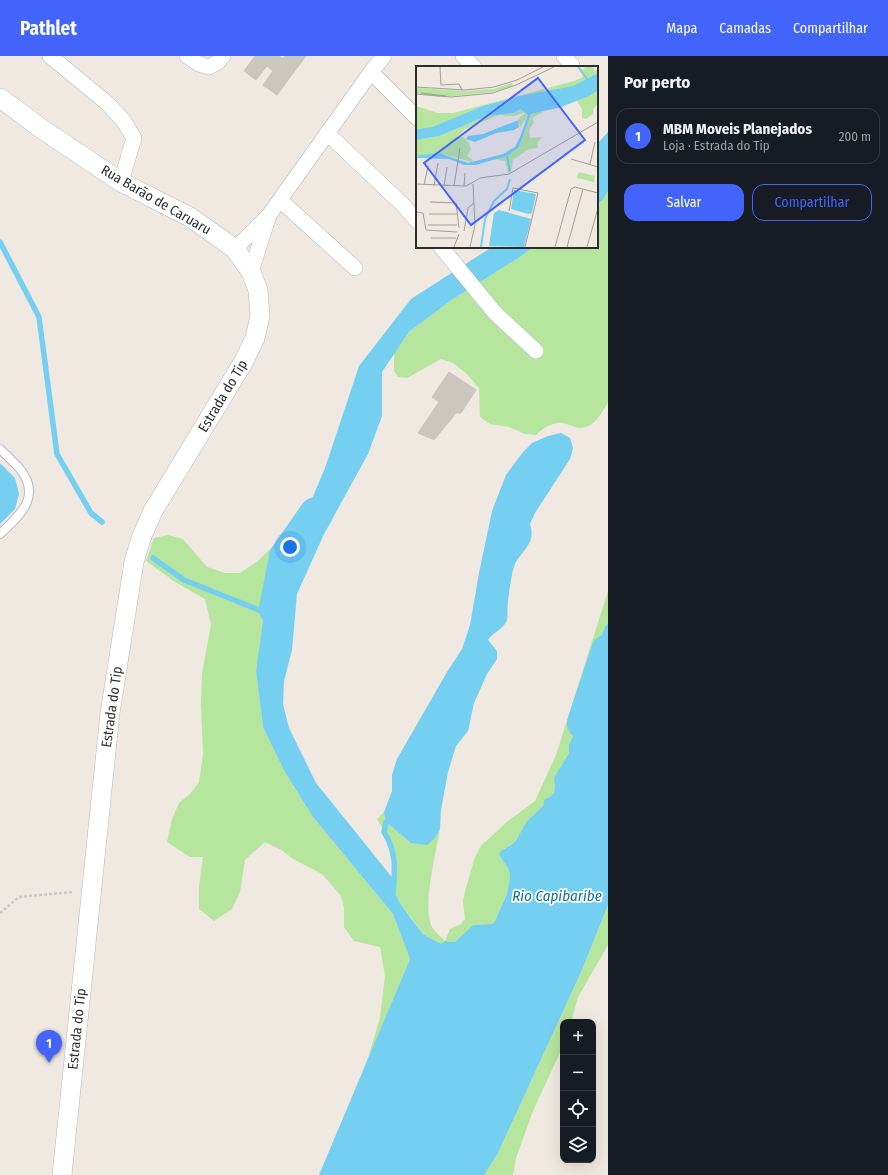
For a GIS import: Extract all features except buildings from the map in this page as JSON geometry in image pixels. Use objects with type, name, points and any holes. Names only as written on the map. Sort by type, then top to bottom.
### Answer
[{"type":"street","points":[[50,56],[107,103],[123,120],[134,138],[122,182]]},
{"type":"street","points":[[187,56],[199,64],[209,67],[218,62],[223,56]]},
{"type":"street","points":[[235,249],[269,215],[384,56]]},
{"type":"street","points":[[463,56],[473,66]]},
{"type":"street","points":[[371,72],[416,117]]},
{"type":"street","name":"Rua Barão de Caruaru","points":[[0,98],[42,129],[122,182],[190,217],[235,249],[251,272]]},
{"type":"street","points":[[327,133],[416,220]]},
{"type":"street","points":[[280,200],[355,268]]},
{"type":"street","points":[[251,272],[269,215]]},
{"type":"street","points":[[446,252],[495,313],[536,351]]},
{"type":"street","name":"Estrada do Tip","points":[[62,1175],[110,713],[134,562],[141,538],[153,511],[244,361],[255,338],[260,316],[258,290],[251,272]]},
{"type":"lane","points":[[0,449],[20,469],[28,483],[30,496],[27,504],[16,519],[0,534]]},
{"type":"path","points":[[0,912],[19,897],[92,890]]},
{"type":"green space","points":[[608,191],[608,402],[593,423],[579,428],[563,423],[552,424],[536,435],[525,434],[509,427],[490,424],[480,417],[479,388],[467,374],[453,363],[441,359],[407,378],[398,377],[394,371],[394,354],[409,332],[453,299],[532,248],[598,248],[598,203],[603,200]]},
{"type":"green space","points":[[309,505],[264,612],[256,671],[263,727],[313,817],[393,914],[410,959],[366,1064],[380,1018],[385,976],[380,947],[354,941],[344,927],[344,908],[341,896],[322,874],[265,842],[245,860],[240,892],[232,909],[214,921],[199,909],[199,886],[203,857],[190,857],[167,842],[172,819],[179,803],[190,794],[199,782],[203,754],[201,704],[202,673],[211,625],[205,599],[175,582],[146,561],[154,538],[168,535],[183,539],[207,567],[225,573],[240,573],[258,561],[283,536]]},
{"type":"green space","points":[[608,591],[608,625],[603,654],[608,671],[607,676],[603,680],[593,680],[583,698],[582,711],[575,716],[574,735],[569,744],[569,753],[561,767],[556,788],[551,797],[544,800],[543,806],[527,821],[515,842],[504,849],[499,855],[509,870],[510,876],[507,894],[495,921],[492,924],[473,925],[455,942],[446,941],[441,944],[423,934],[400,903],[393,889],[395,863],[390,841],[377,819],[384,812],[386,822],[411,843],[435,838],[440,829],[431,876],[428,902],[432,928],[445,941],[450,929],[461,924],[465,919],[463,901],[465,891],[475,857],[481,846],[508,821],[535,801],[556,755]]},
{"type":"green space","points":[[608,905],[608,945],[578,997],[572,1019],[560,1019],[560,1052],[533,1111],[516,1158],[513,1175],[484,1175],[498,1153],[582,970]]},
{"type":"water","points":[[608,132],[608,191],[603,200],[598,203],[598,143]]},
{"type":"water","points":[[490,248],[532,248],[453,299],[409,332],[382,372],[382,416],[368,454],[324,534],[297,594],[292,650],[284,681],[283,704],[289,728],[316,783],[395,881],[393,889],[400,903],[412,920],[423,934],[441,944],[445,941],[455,942],[473,925],[492,924],[495,921],[507,894],[510,876],[509,870],[499,855],[500,852],[515,842],[527,821],[543,806],[544,800],[553,794],[555,789],[554,778],[569,753],[569,744],[574,735],[576,716],[582,711],[583,698],[587,684],[593,680],[603,680],[607,676],[608,671],[608,905],[582,970],[498,1153],[484,1175],[319,1175],[410,959],[393,914],[313,817],[284,770],[263,727],[256,671],[264,612],[325,468],[359,366],[411,299]]},
{"type":"water","points":[[561,433],[570,438],[573,448],[570,459],[535,513],[530,524],[530,541],[516,562],[513,570],[507,620],[503,626],[488,640],[497,651],[497,659],[487,674],[474,703],[468,731],[456,746],[448,772],[441,810],[440,829],[435,838],[427,845],[411,843],[386,822],[384,812],[392,791],[392,775],[397,759],[447,672],[462,649],[470,625],[492,511],[506,475],[523,452],[532,443],[548,436]]},
{"type":"water","points":[[0,463],[15,478],[19,494],[15,509],[0,524]]},
{"type":"water","points":[[607,624],[608,668],[602,651],[601,641]]},
{"type":"waterway","points":[[0,242],[39,317],[57,454],[91,513],[102,522]]},
{"type":"waterway","points":[[276,609],[286,557],[316,514]]},
{"type":"waterway","points":[[153,558],[184,580],[264,612],[271,613]]},
{"type":"waterway","name":"Rio Capibaribe","points":[[584,723],[608,651]]},
{"type":"waterway","points":[[386,822],[384,832],[391,847],[394,862],[393,893]]},
{"type":"place","name":"MBM Moveis Planejados","points":[[49,1063]]}]
